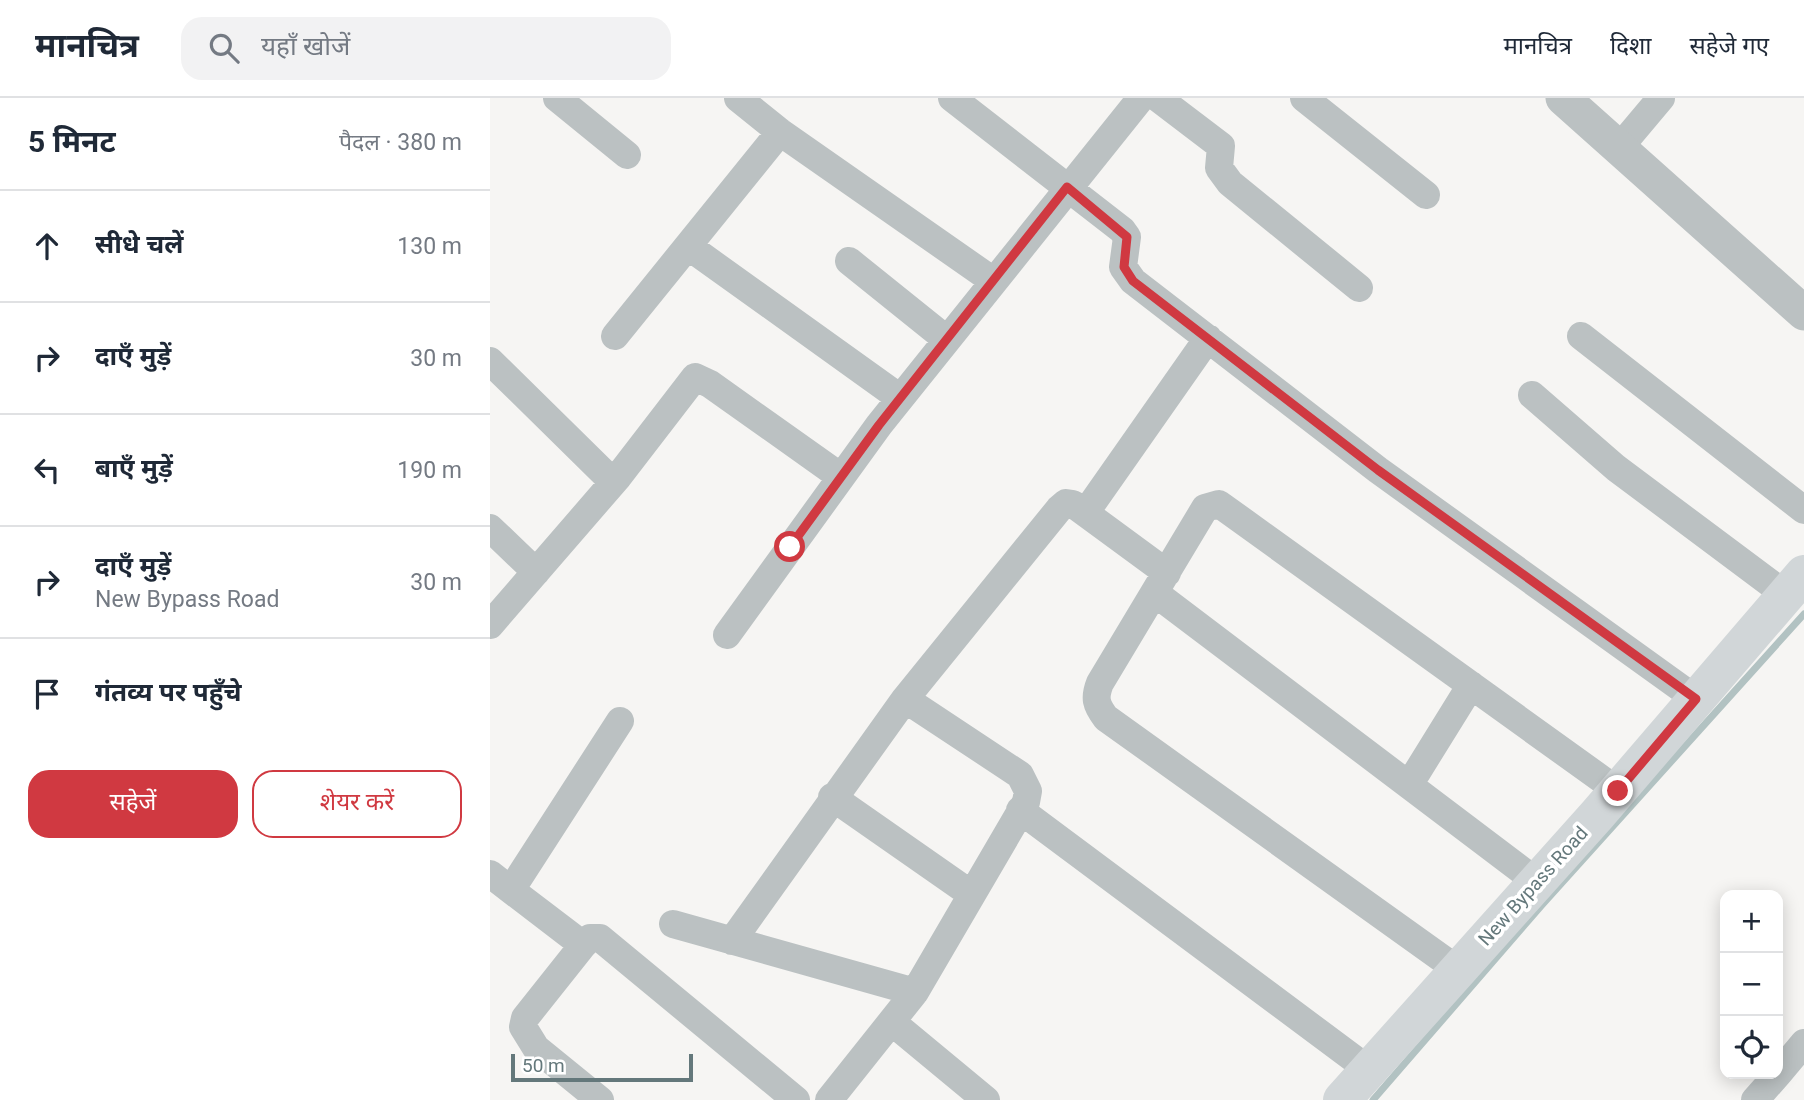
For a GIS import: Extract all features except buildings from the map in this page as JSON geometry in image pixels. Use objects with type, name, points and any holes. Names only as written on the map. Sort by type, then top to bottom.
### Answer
[{"type":"main road","name":"New Bypass Road","points":[[1342,1100],[1618,791],[1795,585]]},
{"type":"street","points":[[557,98],[628,155]]},
{"type":"street","points":[[738,98],[780,132],[992,281]]},
{"type":"street","points":[[952,98],[1127,237],[1123,257],[1127,275],[1378,470],[1696,699]]},
{"type":"street","points":[[727,635],[946,338],[1140,98]]},
{"type":"street","points":[[1158,98],[1221,146],[1219,168],[1230,183],[1359,288]]},
{"type":"street","points":[[1304,98],[1426,195]]},
{"type":"street","points":[[1563,98],[1804,313]]},
{"type":"street","points":[[1619,148],[1661,98]]},
{"type":"street","points":[[615,336],[780,132]]},
{"type":"street","points":[[688,246],[900,398]]},
{"type":"street","points":[[849,261],[946,338]]},
{"type":"street","points":[[1581,336],[1804,510]]},
{"type":"street","points":[[1086,512],[1208,338]]},
{"type":"street","points":[[490,361],[605,475],[611,480],[618,477]]},
{"type":"street","points":[[490,625],[618,477],[695,377],[710,384],[841,477]]},
{"type":"street","points":[[1532,395],[1616,468],[1795,585]]},
{"type":"street","points":[[732,941],[832,797],[905,699],[1066,503],[1086,512],[1161,583],[1409,785],[1537,882]]},
{"type":"street","points":[[1458,970],[1106,718],[1097,706],[1095,695],[1100,683],[1205,508],[1219,504],[1618,791]]},
{"type":"street","points":[[490,528],[536,572]]},
{"type":"street","points":[[1409,785],[1471,685]]},
{"type":"street","points":[[829,1100],[893,1023],[915,992],[1020,810],[1028,791],[1020,775],[905,699]]},
{"type":"street","points":[[583,945],[500,882],[620,720]]},
{"type":"street","points":[[832,797],[971,894]]},
{"type":"street","points":[[1020,810],[1368,1070]]},
{"type":"street","points":[[673,924],[915,992]]},
{"type":"street","points":[[600,1100],[536,1048],[523,1027],[525,1018],[590,938],[600,938],[606,942],[796,1100]]},
{"type":"street","points":[[893,1023],[986,1100]]},
{"type":"street","points":[[1783,1068],[1804,1043]]},
{"type":"street","points":[[1755,1100],[1774,1079]]},
{"type":"waterway","points":[[1373,1100],[1542,905],[1804,614]]},
{"type":"route","points":[[790,547],[879,425],[1067,187],[1122,230],[1127,237],[1124,267],[1133,281],[1378,470],[1696,699],[1618,791]]}]
